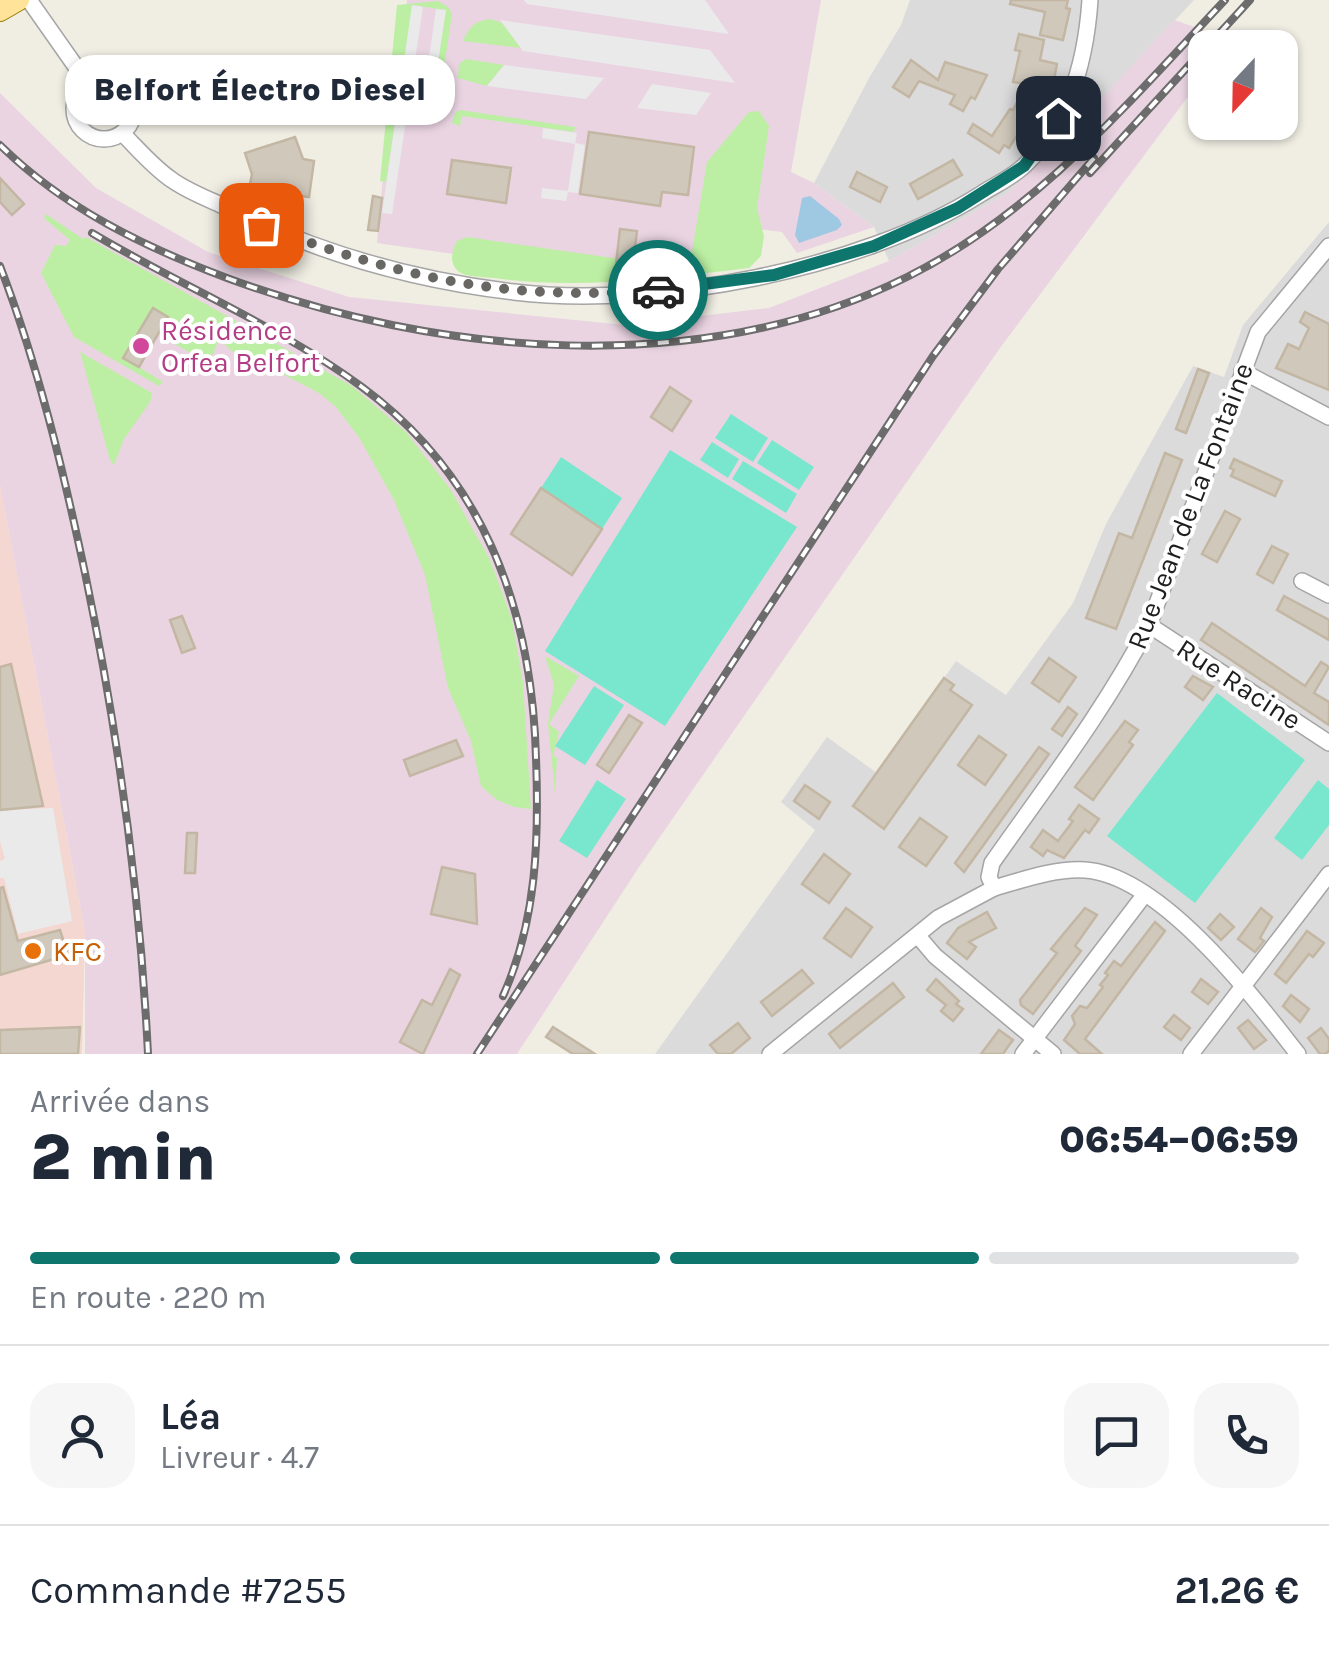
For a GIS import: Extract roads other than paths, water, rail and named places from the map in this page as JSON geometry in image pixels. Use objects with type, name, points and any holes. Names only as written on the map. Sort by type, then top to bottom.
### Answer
[{"type":"main road","points":[[0,11],[20,0]]},
{"type":"street","points":[[30,0],[88,84]]},
{"type":"street","points":[[122,134],[170,180],[261,225],[334,252],[422,277],[519,293],[600,295],[694,287],[774,275],[874,246],[958,208],[1024,166],[1047,138],[1077,84],[1090,0]]},
{"type":"street","points":[[105,80],[127,90],[134,112],[122,134],[99,138],[80,126],[76,102],[88,84],[105,80]]},
{"type":"street","name":"Rue Jean de La Fontaine","points":[[994,888],[989,877],[992,864],[1094,717],[1149,625],[1258,332],[1329,246]]},
{"type":"street","points":[[1242,370],[1329,417]]},
{"type":"street","points":[[1302,581],[1329,595]]},
{"type":"street","name":"Rue Racine","points":[[1149,625],[1329,743]]},
{"type":"street","points":[[773,1053],[938,918],[994,888],[1028,878],[1085,870],[1123,879],[1200,940],[1243,983],[1298,1054]]},
{"type":"street","points":[[1191,1054],[1329,874]]},
{"type":"street","points":[[1024,1054],[1145,894]]},
{"type":"street","points":[[918,936],[935,956],[1054,1054]]},
{"type":"water","points":[[810,196],[842,225],[799,243],[795,235],[802,198]]},
{"type":"railway","points":[[0,145],[51,188],[106,224],[227,278],[308,305],[393,325],[480,339],[568,345],[657,343],[743,332],[827,310],[907,277],[954,251],[1039,188],[1078,153],[1225,0]]},
{"type":"railway","points":[[1222,30],[1250,0]]},
{"type":"railway","points":[[1090,173],[1188,66]]},
{"type":"railway","points":[[477,1054],[933,356],[998,269],[1094,158]]},
{"type":"railway","points":[[92,233],[298,345],[362,387],[404,423],[440,462],[470,505],[511,599],[524,650],[536,758],[536,849],[529,909],[503,996]]},
{"type":"railway","points":[[0,266],[48,418],[97,633],[133,873],[148,1054]]},
{"type":"place","name":"Belfort Électro Diesel","points":[[261,225]]},
{"type":"place","name":"Résidence Orfea Belfort","points":[[141,346]]},
{"type":"place","name":"KFC","points":[[33,951]]}]
